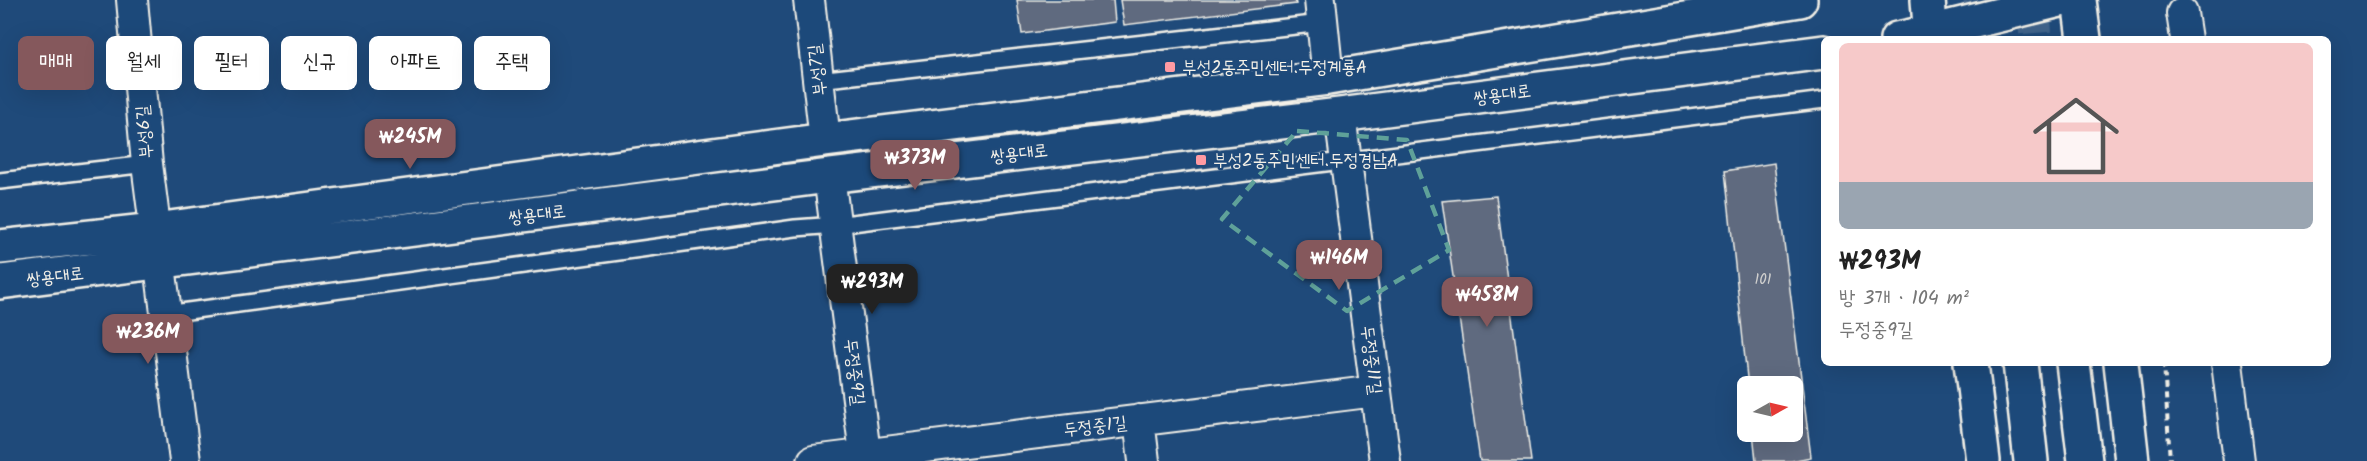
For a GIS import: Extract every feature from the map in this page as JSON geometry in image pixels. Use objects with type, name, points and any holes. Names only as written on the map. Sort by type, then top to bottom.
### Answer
[{"type":"street","name":"부성6길","points":[[132,0],[147,164],[185,461]]},
{"type":"street","name":"부성7길","points":[[809,0],[825,140]]},
{"type":"street","name":"쌍용대로","points":[[0,247],[155,230],[825,140],[1328,78],[1800,0]]},
{"type":"street","points":[[1928,0],[1931,36],[2060,0]]},
{"type":"street","points":[[2079,0],[2084,36]]},
{"type":"street","points":[[1321,12],[1328,78]]},
{"type":"street","name":"쌍용대로","points":[[0,282],[829,176],[1340,116],[1821,52]]},
{"type":"street","name":"두정중11길","points":[[1340,116],[1385,461]]},
{"type":"street","name":"두정중9길","points":[[829,176],[866,458]]},
{"type":"street","points":[[1971,366],[1983,461]]},
{"type":"street","points":[[2020,366],[2031,461]]},
{"type":"street","points":[[2073,366],[2085,461]]},
{"type":"street","points":[[2121,366],[2132,461]]},
{"type":"street","points":[[2226,366],[2239,461]]},
{"type":"street","name":"두정중1길","points":[[813,461],[866,458],[1139,420],[1376,391]]},
{"type":"street","points":[[1139,420],[1144,461]]},
{"type":"lane","points":[[818,80],[1321,12]]},
{"type":"lane","points":[[166,314],[222,304],[795,228],[836,225],[1821,100]]},
{"type":"lane","points":[[0,181],[147,164]]},
{"type":"path","points":[[2164,366],[2170,461]]},
{"type":"highlighted area","points":[[1297,131],[1407,140],[1449,250],[1347,311],[1222,219]]},
{"type":"building","points":[[1017,0],[1113,0],[1115,22],[1022,34]]},
{"type":"building","points":[[1120,0],[1295,0],[1296,4],[1124,25]]},
{"type":"building","points":[[1774,163],[1801,376],[1747,376],[1725,171]]},
{"type":"building","points":[[1496,196],[1531,461],[1480,461],[1442,201]]},
{"type":"building","points":[[1803,393],[1811,457],[1791,461],[1756,461],[1754,442],[1803,442]]},
{"type":"tunnel","points":[[1980,0],[1984,36]]},
{"type":"tunnel","points":[[2033,0],[2036,36]]},
{"type":"place","name":"부성2동주민센터.두정계룡A","points":[[1170,67]]},
{"type":"place","name":"부성2동주민센터.두정경남A","points":[[1201,160]]}]
